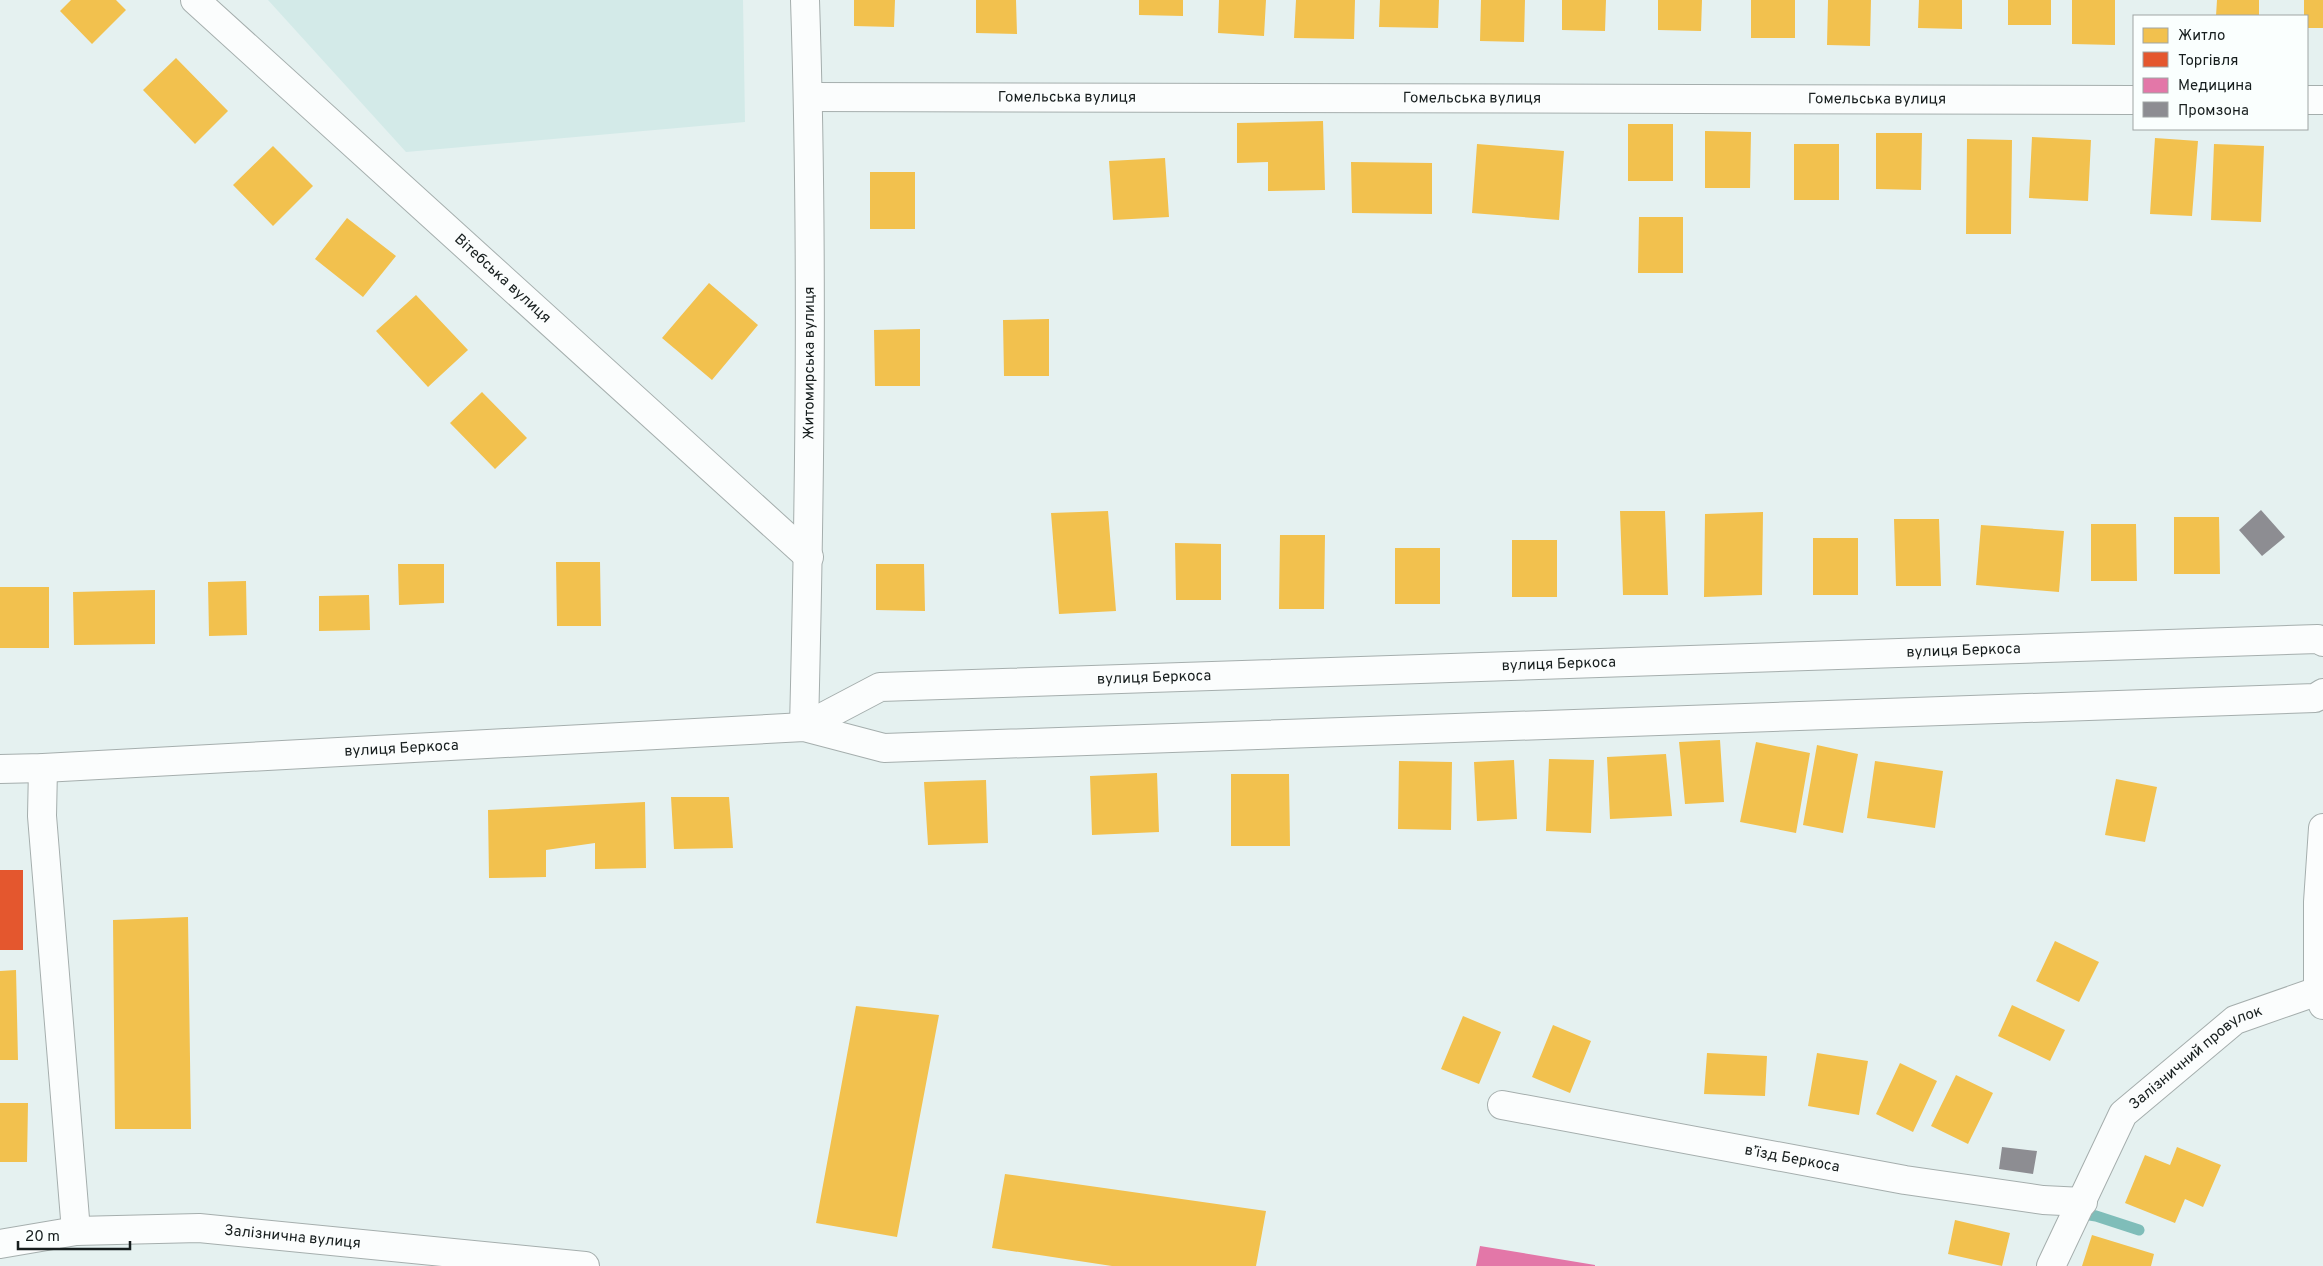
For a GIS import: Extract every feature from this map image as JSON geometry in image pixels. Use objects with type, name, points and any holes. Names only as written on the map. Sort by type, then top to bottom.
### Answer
[{"type":"street","name":"Вітебська вулиця","points":[[195,0],[808,557]]},
{"type":"street","name":"Житомирська вулиця","points":[[804,727],[808,557],[808,96],[805,0]]},
{"type":"street","name":"Гомельська вулиця","points":[[808,96],[2133,100]]},
{"type":"street","points":[[2308,100],[2323,100]]},
{"type":"street","name":"вулиця Беркоса","points":[[804,727],[880,687],[2318,639],[2323,642]]},
{"type":"street","name":"вулиця Беркоса","points":[[0,769],[804,727],[884,748],[2315,698],[2323,693]]},
{"type":"street","points":[[43,768],[42,816],[76,1231]]},
{"type":"street","points":[[2320,998],[2318,902],[2323,828]]},
{"type":"street","name":"Залізничний провулок","points":[[2051,1266],[2123,1114],[2234,1020],[2320,998]]},
{"type":"street","name":"в’їзд Беркоса","points":[[1502,1105],[1904,1180],[2043,1200],[2077,1213]]},
{"type":"street","name":"Залізнична вулиця","points":[[0,1244],[76,1231],[198,1228],[586,1266]]},
{"type":"shaded area","points":[[268,0],[743,0],[745,122],[406,152]]},
{"type":"building: Житло","points":[[71,0],[116,0],[126,10],[92,44],[60,11]]},
{"type":"building: Житло","points":[[854,0],[895,0],[894,27],[854,26]]},
{"type":"building: Житло","points":[[976,0],[1016,0],[1017,34],[976,33]]},
{"type":"building: Житло","points":[[1139,0],[1183,0],[1183,16],[1139,15]]},
{"type":"building: Житло","points":[[1219,0],[1266,0],[1264,36],[1218,33]]},
{"type":"building: Житло","points":[[1296,0],[1355,0],[1354,39],[1294,38]]},
{"type":"building: Житло","points":[[1380,0],[1439,0],[1438,28],[1379,27]]},
{"type":"building: Житло","points":[[1481,0],[1525,0],[1524,42],[1480,41]]},
{"type":"building: Житло","points":[[1562,0],[1606,0],[1605,31],[1562,30]]},
{"type":"building: Житло","points":[[1658,0],[1702,0],[1701,31],[1658,30]]},
{"type":"building: Житло","points":[[1751,0],[1795,0],[1795,38],[1751,38]]},
{"type":"building: Житло","points":[[1828,0],[1871,0],[1870,46],[1827,45]]},
{"type":"building: Житло","points":[[1919,0],[1962,0],[1962,29],[1918,28]]},
{"type":"building: Житло","points":[[2008,0],[2051,0],[2051,25],[2008,25]]},
{"type":"building: Житло","points":[[2072,0],[2115,0],[2115,45],[2072,44]]},
{"type":"building: Житло","points":[[2217,0],[2259,0],[2259,15],[2216,15]]},
{"type":"building: Житло","points":[[2304,0],[2323,0],[2323,28],[2308,28],[2308,15],[2304,15]]},
{"type":"building: Житло","points":[[176,58],[228,111],[195,144],[143,90]]},
{"type":"building: Житло","points":[[1323,121],[1325,190],[1268,191],[1268,162],[1237,163],[1237,123]]},
{"type":"building: Житло","points":[[1628,124],[1673,124],[1673,181],[1628,181]]},
{"type":"building: Житло","points":[[1705,131],[1751,132],[1750,188],[1705,188]]},
{"type":"building: Житло","points":[[1876,133],[1922,133],[1921,190],[1876,189]]},
{"type":"building: Житло","points":[[2032,137],[2091,140],[2088,201],[2029,198]]},
{"type":"building: Житло","points":[[2155,138],[2198,141],[2192,216],[2150,214]]},
{"type":"building: Житло","points":[[1967,139],[2012,140],[2011,234],[1966,234]]},
{"type":"building: Житло","points":[[1477,144],[1564,151],[1559,220],[1472,213]]},
{"type":"building: Житло","points":[[1794,144],[1839,144],[1839,200],[1794,200]]},
{"type":"building: Житло","points":[[2214,144],[2264,146],[2261,222],[2211,220]]},
{"type":"building: Житло","points":[[273,146],[313,186],[273,226],[233,185]]},
{"type":"building: Житло","points":[[1165,158],[1169,217],[1113,220],[1109,161]]},
{"type":"building: Житло","points":[[1351,162],[1432,163],[1432,214],[1352,213]]},
{"type":"building: Житло","points":[[870,172],[915,172],[915,229],[870,229]]},
{"type":"building: Житло","points":[[1639,217],[1683,217],[1683,273],[1638,273]]},
{"type":"building: Житло","points":[[347,218],[396,256],[363,297],[315,259]]},
{"type":"building: Житло","points":[[709,283],[758,325],[712,380],[662,338]]},
{"type":"building: Житло","points":[[416,295],[468,350],[428,387],[376,331]]},
{"type":"building: Житло","points":[[1049,319],[1049,376],[1004,376],[1003,320]]},
{"type":"building: Житло","points":[[920,329],[920,386],[875,386],[874,330]]},
{"type":"building: Житло","points":[[482,392],[527,438],[495,469],[450,423]]},
{"type":"building: Житло","points":[[1108,511],[1116,611],[1059,614],[1051,513]]},
{"type":"building: Житло","points":[[1620,511],[1665,511],[1668,595],[1623,595]]},
{"type":"building: Житло","points":[[1763,512],[1762,595],[1704,597],[1705,514]]},
{"type":"building: Житло","points":[[2174,517],[2219,517],[2220,574],[2174,574]]},
{"type":"building: Житло","points":[[1894,519],[1939,519],[1941,586],[1896,586]]},
{"type":"building: Житло","points":[[2091,524],[2136,524],[2137,581],[2091,581]]},
{"type":"building: Житло","points":[[1981,525],[2064,531],[2059,592],[1976,585]]},
{"type":"building: Житло","points":[[1280,535],[1325,535],[1324,609],[1279,609]]},
{"type":"building: Житло","points":[[1813,538],[1858,538],[1858,595],[1813,595]]},
{"type":"building: Житло","points":[[1512,540],[1557,540],[1557,597],[1512,597]]},
{"type":"building: Житло","points":[[1175,543],[1221,544],[1221,600],[1176,600]]},
{"type":"building: Житло","points":[[1395,548],[1440,548],[1440,604],[1395,604]]},
{"type":"building: Житло","points":[[556,562],[600,562],[601,626],[557,626]]},
{"type":"building: Житло","points":[[398,564],[444,564],[444,603],[399,605]]},
{"type":"building: Житло","points":[[876,564],[924,564],[925,611],[876,610]]},
{"type":"building: Житло","points":[[246,581],[247,635],[209,636],[208,582]]},
{"type":"building: Житло","points":[[0,587],[49,587],[49,648],[0,648]]},
{"type":"building: Житло","points":[[155,590],[155,644],[74,645],[73,592]]},
{"type":"building: Житло","points":[[369,595],[370,630],[319,631],[319,596]]},
{"type":"building: Житло","points":[[1720,740],[1724,802],[1685,804],[1679,742]]},
{"type":"building: Житло","points":[[1756,742],[1810,753],[1796,833],[1740,822]]},
{"type":"building: Житло","points":[[1817,745],[1858,754],[1843,833],[1803,825]]},
{"type":"building: Житло","points":[[1666,754],[1672,816],[1610,819],[1607,757]]},
{"type":"building: Житло","points":[[1549,759],[1594,760],[1591,833],[1546,831]]},
{"type":"building: Житло","points":[[1514,760],[1517,819],[1477,821],[1474,762]]},
{"type":"building: Житло","points":[[1399,761],[1452,762],[1451,830],[1398,829]]},
{"type":"building: Житло","points":[[1875,761],[1943,771],[1935,828],[1867,818]]},
{"type":"building: Житло","points":[[1157,773],[1159,832],[1092,835],[1090,776]]},
{"type":"building: Житло","points":[[1231,774],[1289,774],[1290,846],[1231,846]]},
{"type":"building: Житло","points":[[2116,779],[2157,787],[2145,842],[2105,835]]},
{"type":"building: Житло","points":[[986,780],[988,843],[928,845],[924,782]]},
{"type":"building: Житло","points":[[671,797],[729,797],[733,848],[674,849]]},
{"type":"building: Житло","points":[[645,802],[646,868],[595,869],[595,843],[546,850],[546,877],[489,878],[488,810]]},
{"type":"building: Житло","points":[[188,917],[191,1129],[115,1129],[113,920]]},
{"type":"building: Житло","points":[[2055,941],[2099,962],[2079,1002],[2036,981]]},
{"type":"building: Житло","points":[[16,970],[18,1060],[0,1060],[0,971]]},
{"type":"building: Житло","points":[[2012,1005],[2065,1030],[2050,1061],[1998,1036]]},
{"type":"building: Житло","points":[[856,1006],[939,1015],[897,1237],[816,1223]]},
{"type":"building: Житло","points":[[1463,1016],[1501,1032],[1479,1084],[1441,1069]]},
{"type":"building: Житло","points":[[1553,1025],[1591,1041],[1570,1093],[1532,1077]]},
{"type":"building: Житло","points":[[1707,1053],[1767,1056],[1765,1096],[1704,1094]]},
{"type":"building: Житло","points":[[1817,1053],[1868,1061],[1859,1115],[1808,1106]]},
{"type":"building: Житло","points":[[1900,1063],[1937,1081],[1913,1132],[1876,1114]]},
{"type":"building: Житло","points":[[1956,1075],[1993,1093],[1968,1144],[1931,1126]]},
{"type":"building: Житло","points":[[0,1103],[28,1103],[27,1162],[0,1162]]},
{"type":"building: Житло","points":[[2177,1147],[2221,1165],[2203,1207],[2185,1199],[2175,1223],[2125,1203],[2145,1155],[2170,1165]]},
{"type":"building: Житло","points":[[1005,1174],[1266,1211],[1256,1266],[1112,1266],[992,1248]]},
{"type":"building: Житло","points":[[1955,1220],[2010,1233],[2002,1266],[1948,1254]]},
{"type":"building: Житло","points":[[2092,1235],[2154,1254],[2151,1266],[2082,1266]]},
{"type":"building: Торгівля","points":[[0,870],[23,870],[23,950],[0,950]]},
{"type":"building: Медицина","points":[[1480,1246],[1595,1265],[1595,1266],[1476,1266]]},
{"type":"building: Промзона","points":[[2261,510],[2285,537],[2262,556],[2239,530]]},
{"type":"building: Промзона","points":[[2002,1147],[2037,1151],[2033,1174],[1999,1169]]},
{"type":"waterway","points":[[2077,1213],[2096,1216],[2139,1230]]}]
